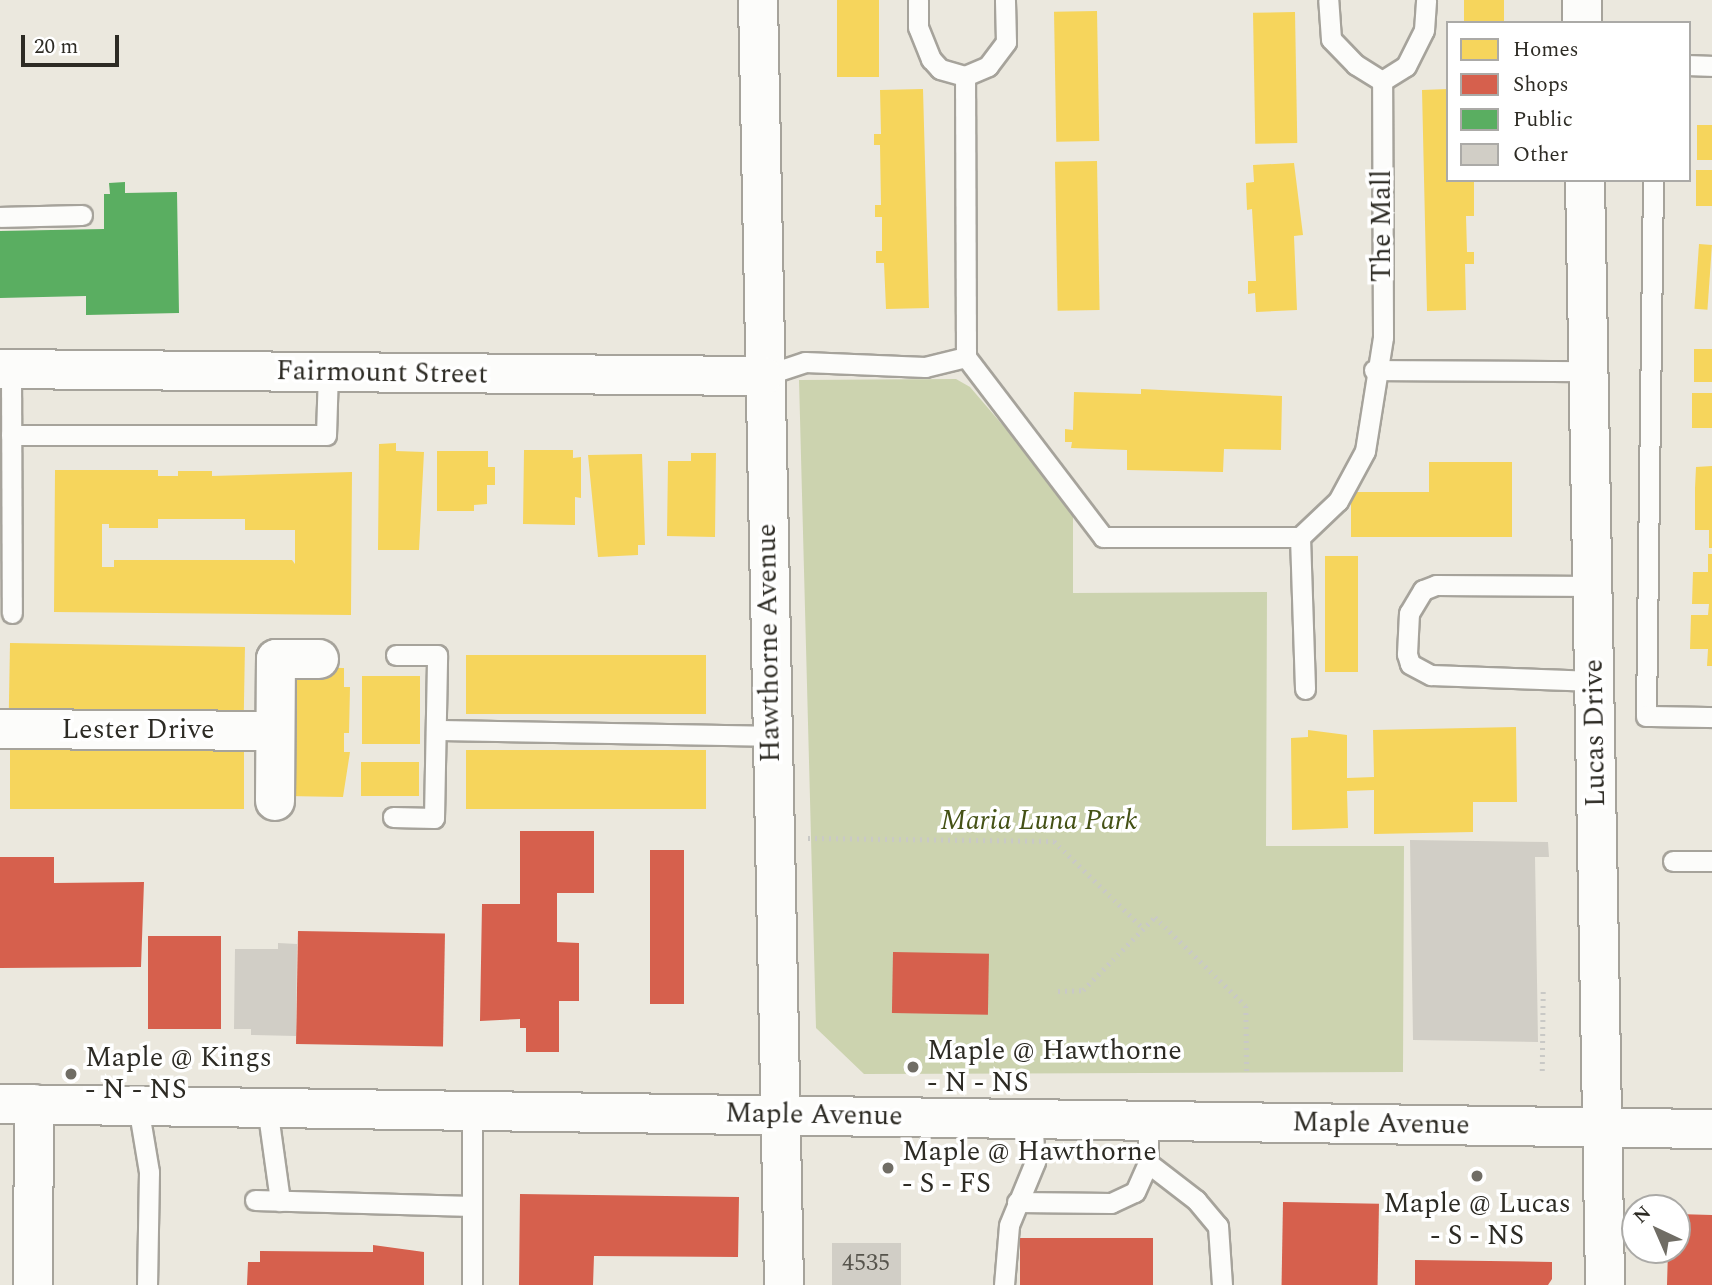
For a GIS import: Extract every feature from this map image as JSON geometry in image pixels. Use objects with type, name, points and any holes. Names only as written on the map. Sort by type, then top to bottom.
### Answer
[{"type":"street","name":"Hawthorne Avenue","points":[[758,0],[763,376],[784,1285]]},
{"type":"street","points":[[1582,0],[1582,21]]},
{"type":"street","name":"Lucas Drive","points":[[1585,182],[1605,1285]]},
{"type":"street","name":"Fairmount Street","points":[[6,369],[763,376]]},
{"type":"street","points":[[275,801],[276,659],[319,659]]},
{"type":"street","name":"Lester Drive","points":[[0,729],[275,731]]},
{"type":"street","points":[[17,1104],[33,1285]]},
{"type":"street","name":"Maple Avenue","points":[[17,1104],[1712,1129]]},
{"type":"lane","points":[[918,0],[918,27],[931,59],[940,69],[965,76],[988,66],[1006,42],[1005,0]]},
{"type":"lane","points":[[1328,0],[1331,39],[1356,65],[1382,80],[1406,66],[1424,30],[1426,0]]},
{"type":"lane","points":[[1691,65],[1712,66]]},
{"type":"lane","points":[[965,76],[966,357],[1103,537],[1300,537],[1305,689]]},
{"type":"lane","name":"The Mall","points":[[1300,537],[1338,501],[1364,451],[1374,370],[1383,337],[1382,80]]},
{"type":"lane","points":[[1653,182],[1646,716],[1712,717]]},
{"type":"lane","points":[[0,217],[82,215]]},
{"type":"lane","points":[[763,376],[805,362],[925,367],[966,357]]},
{"type":"lane","points":[[6,369],[11,435],[12,612]]},
{"type":"lane","points":[[1374,370],[1588,371]]},
{"type":"lane","points":[[11,435],[326,435],[328,372]]},
{"type":"lane","points":[[1593,586],[1436,585],[1423,590],[1409,613],[1406,654],[1410,664],[1431,675],[1595,681]]},
{"type":"lane","points":[[393,817],[434,818],[436,730],[437,655],[396,654]]},
{"type":"lane","points":[[436,730],[771,736]]},
{"type":"lane","points":[[1673,861],[1712,861]]},
{"type":"lane","points":[[138,1106],[149,1172],[148,1285]]},
{"type":"lane","points":[[267,1107],[280,1201]]},
{"type":"lane","points":[[472,1110],[472,1285]]},
{"type":"lane","points":[[1004,1285],[1003,1254],[1017,1202],[1027,1190],[1035,1162],[1032,1118]]},
{"type":"lane","points":[[1017,1202],[1111,1203],[1135,1192],[1148,1163],[1148,1121]]},
{"type":"lane","points":[[1148,1163],[1196,1200],[1218,1226],[1222,1285]]},
{"type":"lane","points":[[255,1200],[472,1206]]},
{"type":"path","points":[[803,837],[1054,841],[1144,929]]},
{"type":"path","points":[[1058,991],[1083,990],[1155,917],[1246,1006],[1247,1074]]},
{"type":"path","points":[[1542,1071],[1543,991]]},
{"type":"green space","name":"Maria Luna Park","points":[[956,379],[970,387],[1073,507],[1073,593],[1267,592],[1266,846],[1404,846],[1403,1072],[864,1074],[816,1028],[799,380]]},
{"type":"building: Homes","points":[[837,0],[879,0],[879,77],[837,77]]},
{"type":"building: Homes","points":[[1464,0],[1504,0],[1504,21],[1464,21]]},
{"type":"building: Homes","points":[[1097,11],[1099,141],[1056,142],[1054,12]]},
{"type":"building: Homes","points":[[1295,12],[1297,143],[1255,144],[1253,13]]},
{"type":"building: Homes","points":[[923,89],[929,308],[886,309],[884,263],[876,263],[876,251],[882,251],[882,217],[875,217],[875,205],[881,205],[880,145],[874,145],[874,134],[881,134],[880,90]]},
{"type":"building: Homes","points":[[1446,89],[1446,182],[1474,182],[1474,216],[1466,216],[1467,252],[1474,252],[1474,264],[1465,264],[1466,310],[1427,311],[1422,90]]},
{"type":"building: Homes","points":[[1697,125],[1712,125],[1712,160],[1697,160]]},
{"type":"building: Homes","points":[[1097,161],[1100,310],[1058,311],[1055,162]]},
{"type":"building: Homes","points":[[1294,163],[1303,235],[1294,236],[1297,310],[1256,312],[1255,293],[1248,294],[1248,281],[1256,281],[1252,209],[1247,210],[1246,183],[1254,182],[1253,165]]},
{"type":"building: Homes","points":[[1696,170],[1712,170],[1712,206],[1696,206]]},
{"type":"building: Homes","points":[[1699,244],[1712,245],[1707,310],[1694,309]]},
{"type":"building: Homes","points":[[1694,349],[1712,349],[1712,382],[1694,382]]},
{"type":"building: Homes","points":[[1141,389],[1282,396],[1281,450],[1224,449],[1223,472],[1127,470],[1127,450],[1071,448],[1072,442],[1065,442],[1065,429],[1073,430],[1074,392],[1141,394]]},
{"type":"building: Homes","points":[[1692,393],[1712,393],[1712,428],[1692,428]]},
{"type":"building: Homes","points":[[396,443],[396,451],[424,452],[419,550],[378,550],[379,444]]},
{"type":"building: Homes","points":[[524,450],[573,450],[573,458],[581,457],[581,498],[575,497],[575,525],[523,524]]},
{"type":"building: Homes","points":[[437,451],[488,451],[488,467],[495,467],[495,485],[487,485],[487,504],[474,505],[474,511],[437,511]]},
{"type":"building: Homes","points":[[691,453],[716,453],[715,537],[667,536],[668,461],[691,461]]},
{"type":"building: Homes","points":[[642,454],[645,545],[638,545],[638,555],[598,557],[588,455]]},
{"type":"building: Homes","points":[[1429,462],[1512,462],[1512,537],[1351,537],[1351,492],[1429,492]]},
{"type":"building: Homes","points":[[1712,466],[1712,548],[1709,548],[1709,530],[1695,530],[1695,488],[1696,467]]},
{"type":"building: Homes","points":[[55,470],[158,470],[158,476],[178,476],[178,471],[212,471],[212,476],[352,472],[351,615],[54,612]],"holes":[[[158,519],[245,519],[245,530],[295,530],[295,564],[292,560],[114,560],[114,567],[102,567],[102,524],[109,524],[109,528],[158,528]]]},
{"type":"building: Homes","points":[[1708,554],[1712,554],[1712,666],[1707,666],[1708,649],[1690,649],[1691,615],[1708,615],[1709,604],[1692,604],[1693,572],[1708,572]]},
{"type":"building: Homes","points":[[1325,556],[1358,556],[1358,672],[1325,672]]},
{"type":"building: Homes","points":[[10,643],[245,647],[244,712],[9,708]]},
{"type":"building: Homes","points":[[466,655],[706,655],[706,714],[466,714]]},
{"type":"building: Homes","points":[[294,667],[344,668],[344,687],[350,687],[349,733],[344,733],[344,752],[350,752],[343,797],[287,796]]},
{"type":"building: Homes","points":[[362,676],[420,676],[420,744],[362,744]]},
{"type":"building: Homes","points":[[1516,727],[1517,802],[1473,802],[1473,832],[1374,834],[1374,790],[1347,791],[1348,828],[1292,830],[1291,738],[1308,737],[1308,730],[1347,735],[1347,778],[1374,777],[1373,730]]},
{"type":"building: Homes","points":[[10,744],[244,744],[244,809],[10,809]]},
{"type":"building: Homes","points":[[466,750],[706,750],[706,809],[466,809]]},
{"type":"building: Homes","points":[[361,762],[419,762],[419,796],[361,796]]},
{"type":"building: Shops","points":[[520,831],[594,831],[594,893],[557,893],[557,942],[579,943],[579,1001],[559,1001],[559,1052],[526,1052],[526,1028],[520,1028],[520,1019],[480,1021],[482,904],[520,904]]},
{"type":"building: Shops","points":[[650,850],[684,850],[684,1004],[650,1004]]},
{"type":"building: Shops","points":[[0,857],[54,857],[54,883],[144,882],[141,967],[0,968]]},
{"type":"building: Shops","points":[[298,931],[445,934],[443,1047],[296,1044]]},
{"type":"building: Shops","points":[[148,936],[221,936],[221,1029],[148,1029]]},
{"type":"building: Shops","points":[[893,952],[989,954],[988,1015],[892,1013]]},
{"type":"building: Shops","points":[[520,1194],[739,1197],[738,1257],[594,1256],[593,1285],[519,1285]]},
{"type":"building: Shops","points":[[1283,1202],[1379,1204],[1378,1285],[1282,1285]]},
{"type":"building: Shops","points":[[1691,1214],[1712,1215],[1712,1285],[1667,1285],[1668,1264],[1691,1264]]},
{"type":"building: Shops","points":[[1020,1238],[1153,1238],[1153,1285],[1020,1285]]},
{"type":"building: Shops","points":[[373,1245],[424,1252],[424,1285],[247,1285],[248,1262],[260,1262],[260,1251],[373,1252]]},
{"type":"building: Shops","points":[[1415,1260],[1552,1262],[1552,1279],[1548,1285],[1415,1285]]},
{"type":"building: Public","points":[[125,182],[125,193],[177,192],[179,313],[86,315],[86,296],[0,298],[0,231],[104,229],[104,194],[110,194],[109,183]]},
{"type":"building: Other","points":[[1410,840],[1548,842],[1549,857],[1535,857],[1538,1042],[1413,1040]]},
{"type":"building: Other","points":[[278,943],[297,944],[296,1036],[251,1035],[251,1029],[234,1029],[235,949],[278,949]]},
{"type":"building: Other","points":[[832,1243],[901,1243],[901,1285],[832,1285]]},
{"type":"place","name":"Maple @ Hawthorne - N - NS","points":[[913,1067]]},
{"type":"place","name":"Maple @ Kings - N - NS","points":[[71,1074]]},
{"type":"place","name":"Maple @ Hawthorne - S - FS","points":[[888,1168]]},
{"type":"place","name":"Maple @ Lucas - S - NS","points":[[1477,1176]]}]
